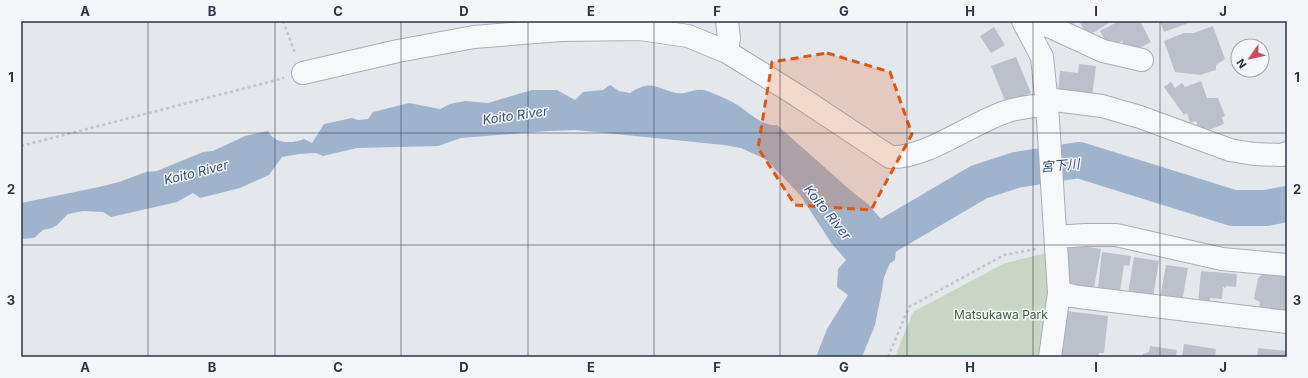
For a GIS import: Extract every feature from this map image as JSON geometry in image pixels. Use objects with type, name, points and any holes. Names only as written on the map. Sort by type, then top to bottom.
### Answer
[{"type":"street","points":[[727,21],[729,38],[727,52]]},
{"type":"street","points":[[1023,22],[1038,23],[1051,27],[1103,51],[1142,60]]},
{"type":"street","points":[[1023,22],[1042,57],[1047,108],[1059,293],[1050,357]]},
{"type":"street","points":[[303,73],[398,51],[474,37],[561,30],[640,28],[688,36],[727,52],[890,156],[901,157],[934,146],[1007,111],[1023,107],[1047,108],[1102,106],[1140,116],[1230,150],[1254,154],[1282,155],[1287,153]]},
{"type":"street","points":[[1056,233],[1116,235],[1222,259],[1287,264]]},
{"type":"street","points":[[1059,293],[1079,297],[1287,322]]},
{"type":"path","points":[[21,146],[303,73],[283,21]]},
{"type":"path","points":[[888,357],[909,307],[1004,255],[1056,233]]},
{"type":"highlighted area","points":[[827,53],[890,72],[912,134],[871,210],[795,205],[758,148],[772,62]]},
{"type":"green space","name":"Matsukawa Park","points":[[1045,253],[1047,258],[1048,291],[1040,357],[895,357],[913,312],[1003,264]]},
{"type":"water","name":"Koito River","points":[[610,85],[619,91],[630,93],[643,86],[653,86],[676,93],[703,90],[739,106],[760,121],[771,125],[777,125],[850,190],[868,204],[888,229],[901,225],[918,211],[923,211],[930,207],[927,220],[916,233],[910,236],[893,238],[896,250],[895,260],[890,263],[884,277],[875,325],[862,357],[816,357],[827,329],[848,295],[837,287],[838,269],[846,260],[832,244],[800,195],[767,160],[741,148],[724,145],[576,130],[461,138],[438,146],[357,148],[323,156],[316,153],[299,154],[282,157],[269,175],[240,188],[200,198],[193,193],[177,202],[111,217],[103,212],[83,211],[68,214],[57,225],[43,230],[34,238],[21,239],[21,203],[99,187],[119,182],[146,172],[157,171],[203,152],[213,151],[245,136],[268,131],[279,141],[294,142],[304,139],[312,143],[324,124],[352,118],[358,120],[368,119],[373,112],[409,103],[440,109],[450,104],[465,101],[488,103],[532,90],[557,90],[575,100],[583,92],[603,90]]},
{"type":"building","points":[[1084,21],[1112,21],[1088,36],[1080,23]]},
{"type":"building","points":[[1119,21],[1140,21],[1151,42],[1129,54],[1122,41],[1109,48],[1100,31]]},
{"type":"building","points":[[1160,21],[1194,21],[1164,32]]},
{"type":"building","points":[[1213,26],[1225,59],[1216,65],[1216,70],[1200,75],[1175,72],[1164,41],[1184,33],[1194,33]]},
{"type":"building","points":[[994,27],[1005,45],[991,53],[980,36]]},
{"type":"building","points":[[1016,57],[1031,93],[1006,103],[991,66]]},
{"type":"building","points":[[1079,64],[1096,66],[1092,97],[1058,93],[1060,71],[1078,73]]},
{"type":"building","points":[[1201,81],[1207,98],[1218,98],[1225,116],[1222,117],[1224,124],[1204,132],[1199,130],[1196,121],[1190,123],[1187,113],[1184,115],[1164,87],[1171,82],[1175,88],[1182,83],[1185,87]]},
{"type":"building","points":[[1069,244],[1101,249],[1094,288],[1071,285],[1065,266]]},
{"type":"building","points":[[1102,252],[1131,256],[1129,266],[1124,265],[1120,291],[1098,288]]},
{"type":"building","points":[[1134,257],[1159,261],[1153,297],[1128,293]]},
{"type":"building","points":[[1166,265],[1188,268],[1182,302],[1160,298]]},
{"type":"building","points":[[1201,271],[1237,274],[1236,287],[1223,287],[1222,299],[1210,298],[1210,301],[1218,301],[1218,306],[1198,305]]},
{"type":"building","points":[[1264,273],[1287,277],[1286,316],[1259,312],[1260,302],[1254,299],[1258,278]]},
{"type":"building","points":[[1066,311],[1108,316],[1104,353],[1099,353],[1098,357],[1061,357]]},
{"type":"building","points":[[1184,344],[1216,349],[1215,357],[1182,357]]},
{"type":"building","points":[[1150,346],[1177,350],[1176,357],[1143,357],[1143,354],[1149,352]]},
{"type":"building","points":[[1258,348],[1287,351],[1287,357],[1257,357]]},
{"type":"waterway","name":"宮下川","points":[[887,236],[979,182],[1016,170],[1079,160],[1233,208],[1266,208],[1287,204]]}]
